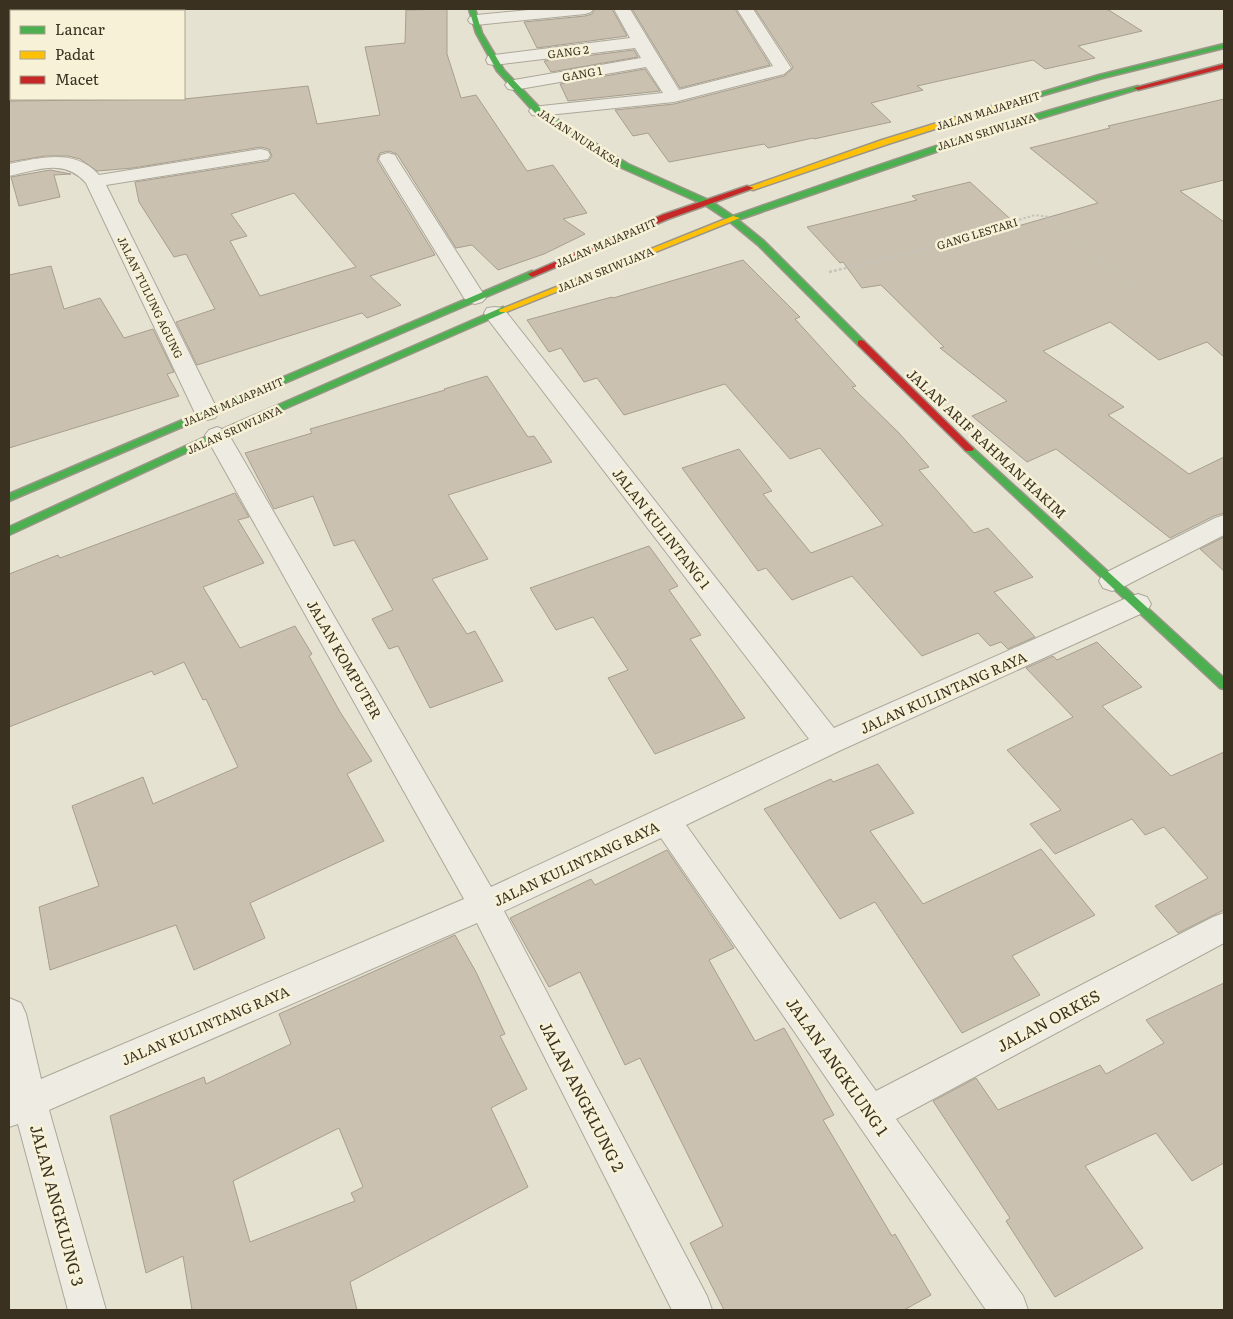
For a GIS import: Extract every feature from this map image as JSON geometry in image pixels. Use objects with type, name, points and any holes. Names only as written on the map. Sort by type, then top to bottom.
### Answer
[{"type":"main road","name":"JALAN NURAKSA","points":[[474,15],[479,33],[501,71],[538,111],[625,166],[708,203],[732,219]]},
{"type":"main road","name":"JALAN MAJAPAHIT","points":[[9,498],[212,424],[475,298],[665,217],[885,142],[1100,76],[1224,46]]},
{"type":"main road","name":"JALAN SRIWIJAYA","points":[[9,531],[212,424],[732,219],[951,142],[1085,101],[1224,66]]},
{"type":"main road","name":"JALAN ARIF RAHMAN HAKIM","points":[[732,219],[797,279],[939,421],[1224,685]]},
{"type":"street","points":[[474,15],[585,9]]},
{"type":"street","points":[[622,9],[650,61],[674,97]]},
{"type":"street","points":[[538,111],[674,97],[738,82],[782,68],[774,50],[745,9]]},
{"type":"street","name":"GANG 2","points":[[494,60],[641,42]]},
{"type":"street","name":"GANG 1","points":[[514,85],[650,61]]},
{"type":"street","points":[[95,181],[261,155]]},
{"type":"street","points":[[388,159],[475,298]]},
{"type":"street","name":"JALAN TULUNG AGUNG","points":[[9,170],[55,162],[73,164],[81,167],[95,181],[212,424]]},
{"type":"street","name":"JALAN KULINTANG 1","points":[[494,313],[829,743]]},
{"type":"street","name":"JALAN KOMPUTER","points":[[212,424],[478,893]]},
{"type":"street","points":[[1112,581],[1224,524]]},
{"type":"street","name":"JALAN KULINTANG RAYA","points":[[19,1105],[478,893],[666,821],[829,743],[1138,604]]},
{"type":"street","name":"JALAN ANGKLUNG 1","points":[[666,821],[1009,1310]]},
{"type":"street","name":"JALAN ANGKLUNG 2","points":[[478,893],[693,1310]]},
{"type":"street","name":"JALAN ORKES","points":[[871,1113],[1224,927]]},
{"type":"street","name":"JALAN ANGKLUNG 3","points":[[9,1014],[19,1105],[87,1310]]},
{"type":"path","name":"GANG LESTARI","points":[[797,279],[907,254],[1035,215],[1049,217],[1136,288]]},
{"type":"building","points":[[447,9],[447,54],[461,98],[476,95],[527,171],[553,165],[587,213],[563,219],[585,234],[544,254],[498,270],[472,245],[456,248],[397,154],[389,151],[380,153],[377,160],[435,255],[370,276],[401,305],[367,318],[362,313],[197,365],[176,322],[215,309],[186,254],[174,257],[139,202],[135,182],[268,161],[272,156],[269,149],[261,147],[133,168],[97,171],[80,159],[68,156],[45,156],[9,162],[9,101],[185,100],[308,86],[317,124],[380,115],[365,47],[405,43],[406,10]],"holes":[[[294,193],[356,267],[260,296],[230,241],[247,236],[231,214]]]},
{"type":"building","points":[[595,9],[612,9],[627,36],[537,48],[524,22],[585,16],[592,14]]},
{"type":"building","points":[[632,9],[735,9],[770,65],[680,88]]},
{"type":"building","points":[[755,9],[1107,9],[1142,31],[1078,46],[1095,58],[1045,69],[1033,60],[917,86],[923,90],[871,103],[891,122],[814,139],[768,148],[764,144],[669,162],[648,133],[633,136],[615,110],[674,104],[784,76],[792,69],[793,67]]},
{"type":"building","points":[[634,50],[638,57],[551,72],[544,61]]},
{"type":"building","points":[[645,69],[660,91],[568,101],[560,84]]},
{"type":"building","points":[[1224,99],[1224,180],[1180,191],[1224,222],[1224,357],[1207,342],[1159,360],[1110,322],[1043,351],[1124,407],[1108,415],[1189,474],[1224,457],[1224,513],[1170,538],[1056,449],[1027,462],[972,416],[1007,401],[940,348],[944,347],[881,285],[862,288],[843,262],[840,263],[807,227],[917,200],[912,196],[970,182],[1018,226],[1098,203],[1030,148],[1110,128],[1108,126]]},
{"type":"building","points":[[50,170],[71,174],[54,175],[60,197],[19,206],[11,177]]},
{"type":"building","points":[[743,260],[800,317],[795,319],[856,386],[852,387],[899,433],[929,467],[919,470],[974,533],[988,528],[1033,577],[994,592],[1035,637],[1008,649],[1001,642],[990,646],[978,633],[922,656],[852,576],[792,600],[766,568],[758,571],[682,468],[739,449],[772,491],[763,494],[811,553],[883,525],[820,448],[790,459],[725,384],[624,415],[597,378],[584,382],[561,348],[549,352],[527,320],[613,298]]},
{"type":"building","points":[[51,266],[64,309],[100,298],[124,338],[153,329],[174,372],[167,374],[179,396],[9,448],[9,275]]},
{"type":"building","points":[[487,376],[528,437],[534,436],[552,462],[448,495],[488,559],[432,579],[467,634],[475,631],[503,681],[430,708],[398,646],[389,649],[372,619],[393,610],[354,540],[334,546],[313,496],[274,509],[245,453],[312,433],[310,429]]},
{"type":"building","points":[[235,493],[249,517],[238,520],[264,563],[203,587],[240,648],[295,626],[312,654],[309,656],[340,712],[372,761],[347,774],[384,841],[250,903],[265,938],[194,970],[176,925],[50,970],[39,907],[99,886],[72,806],[143,777],[153,804],[238,767],[206,699],[203,700],[184,662],[154,675],[152,671],[9,727],[9,574],[58,555],[60,558]]},
{"type":"building","points":[[1224,537],[1224,571],[1200,549]]},
{"type":"building","points":[[649,546],[678,586],[669,590],[701,635],[690,639],[745,718],[655,754],[608,678],[628,670],[593,617],[556,630],[530,588]]},
{"type":"building","points":[[1097,642],[1142,687],[1102,706],[1171,776],[1224,752],[1224,910],[1178,933],[1155,906],[1208,878],[1164,827],[1145,835],[1132,819],[1055,854],[1030,824],[1061,810],[1007,750],[1073,717],[1026,668],[1053,656],[1057,660]]},
{"type":"building","points":[[878,764],[914,813],[870,831],[923,904],[1041,849],[1095,915],[1012,956],[1040,995],[962,1033],[875,902],[840,919],[764,809],[831,779],[833,782]]},
{"type":"building","points":[[667,850],[734,948],[709,960],[755,1041],[784,1028],[834,1115],[823,1120],[892,1236],[895,1234],[931,1295],[904,1310],[724,1310],[690,1243],[723,1226],[640,1058],[625,1065],[580,972],[549,987],[510,918],[591,879],[595,885]]},
{"type":"building","points":[[455,935],[476,972],[505,1034],[500,1036],[527,1089],[491,1108],[528,1187],[350,1282],[357,1310],[192,1310],[183,1256],[146,1273],[110,1116],[204,1077],[206,1084],[291,1044],[279,1014]],"holes":[[[339,1128],[363,1187],[351,1193],[355,1201],[250,1242],[233,1181]]]},
{"type":"building","points":[[1224,983],[1224,1163],[1192,1181],[1156,1133],[1085,1166],[1143,1248],[1055,1297],[1006,1221],[1010,1218],[933,1101],[976,1078],[998,1110],[1100,1065],[1106,1074],[1164,1043],[1146,1020]]},
{"type":"traffic: fast","points":[[472,9],[479,33],[501,71],[538,111],[625,166],[708,203],[732,219],[761,243],[861,343]]},
{"type":"traffic: fast","points":[[1037,95],[1101,76],[1224,46]]},
{"type":"traffic: fast","points":[[736,218],[986,132],[1138,88]]},
{"type":"traffic: fast","points":[[9,498],[532,274]]},
{"type":"traffic: fast","points":[[9,531],[217,435],[503,310]]},
{"type":"traffic: fast","points":[[969,449],[1224,685]]},
{"type":"traffic: slow","points":[[750,188],[885,142],[1037,95]]},
{"type":"traffic: slow","points":[[503,310],[736,218]]},
{"type":"traffic: jam","points":[[1138,88],[1224,66]]},
{"type":"traffic: jam","points":[[532,274],[665,217],[750,188]]},
{"type":"traffic: jam","points":[[861,343],[969,449]]}]
